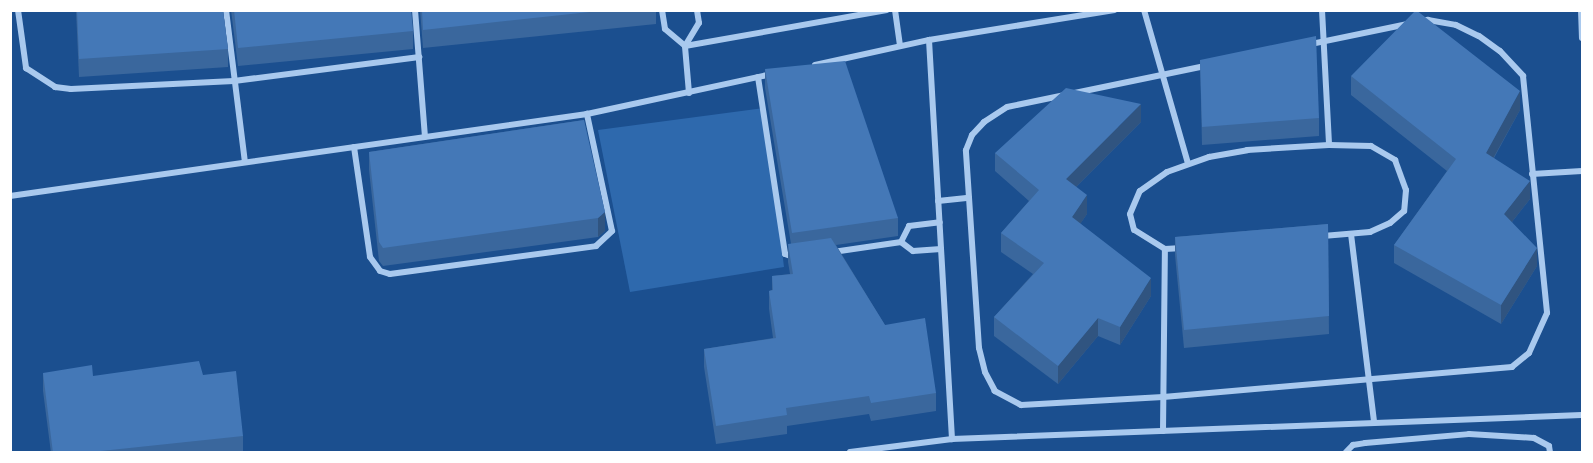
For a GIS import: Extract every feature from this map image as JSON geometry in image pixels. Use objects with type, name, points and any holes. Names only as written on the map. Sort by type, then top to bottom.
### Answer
[{"type":"street","points":[[18,10],[26,68],[55,87],[234,81],[419,57]]},
{"type":"street","points":[[226,10],[245,162]]},
{"type":"street","points":[[415,10],[425,137]]},
{"type":"street","points":[[662,10],[665,29],[685,46]]},
{"type":"street","points":[[690,93],[685,46],[699,23],[697,10]]},
{"type":"street","points":[[685,46],[887,10]]},
{"type":"street","points":[[895,10],[900,46]]},
{"type":"street","points":[[802,68],[929,40],[1115,10]]},
{"type":"street","points":[[1144,10],[1188,163]]},
{"type":"street","points":[[1322,10],[1329,146]]},
{"type":"street","points":[[1581,10],[1582,38]]},
{"type":"street","points":[[1428,20],[1456,25],[1479,36],[1500,51],[1523,76],[1547,313],[1529,353],[1512,367],[1371,382],[1163,398],[1021,405],[995,391],[985,372],[979,348],[969,198],[969,141],[984,122],[1007,107],[1163,76],[1323,39],[1428,20]]},
{"type":"street","points":[[929,40],[952,439]]},
{"type":"street","points":[[10,196],[587,114],[780,72]]},
{"type":"street","points":[[758,77],[785,254],[803,256]]},
{"type":"street","points":[[354,147],[370,257],[380,271],[390,274],[596,246],[612,231],[587,114]]},
{"type":"street","points":[[1371,146],[1395,160],[1406,190],[1404,211],[1390,223],[1351,234],[1165,249],[1134,230],[1130,214],[1140,192],[1167,172],[1188,163],[1247,150],[1371,146]]},
{"type":"street","points":[[1532,174],[1582,171]]},
{"type":"street","points":[[938,201],[969,198]]},
{"type":"street","points":[[902,242],[909,226],[940,222]]},
{"type":"street","points":[[1351,234],[1371,382],[1374,423]]},
{"type":"street","points":[[825,253],[902,242],[913,251],[941,249]]},
{"type":"street","points":[[1163,431],[1165,249]]},
{"type":"street","points":[[850,453],[952,439],[1582,415]]},
{"type":"street","points":[[1346,453],[1353,445],[1365,443],[1469,434],[1534,438],[1549,446],[1550,453]]},
{"type":"shaded area","points":[[764,108],[784,267],[630,292],[598,130]]},
{"type":"building","points":[[77,10],[223,10],[228,49],[79,59]]},
{"type":"building","points":[[234,10],[411,10],[413,31],[238,48]]},
{"type":"building","points":[[422,10],[608,10],[423,30]]},
{"type":"building","points":[[1416,10],[1520,91],[1486,153],[1530,181],[1504,214],[1537,248],[1501,305],[1394,245],[1456,159],[1351,76]]},
{"type":"building","points":[[1316,36],[1319,118],[1202,127],[1200,60]]},
{"type":"building","points":[[845,61],[898,218],[792,233],[765,69]]},
{"type":"building","points":[[1066,88],[1141,104],[1066,179],[1087,195],[1072,217],[1151,278],[1120,327],[1098,318],[1058,366],[994,317],[1044,263],[1001,233],[1039,190],[995,153]]},
{"type":"building","points":[[584,120],[605,212],[598,218],[383,248],[379,242],[369,152]]},
{"type":"building","points":[[1328,224],[1329,316],[1184,330],[1175,237]]},
{"type":"building","points":[[831,238],[885,325],[925,318],[936,393],[871,403],[869,396],[786,408],[787,415],[716,426],[704,349],[776,338],[769,291],[773,290],[772,276],[793,274],[788,244]]},
{"type":"building","points":[[199,361],[203,375],[236,371],[243,436],[101,451],[101,453],[53,453],[43,373],[92,365],[93,376]]}]
